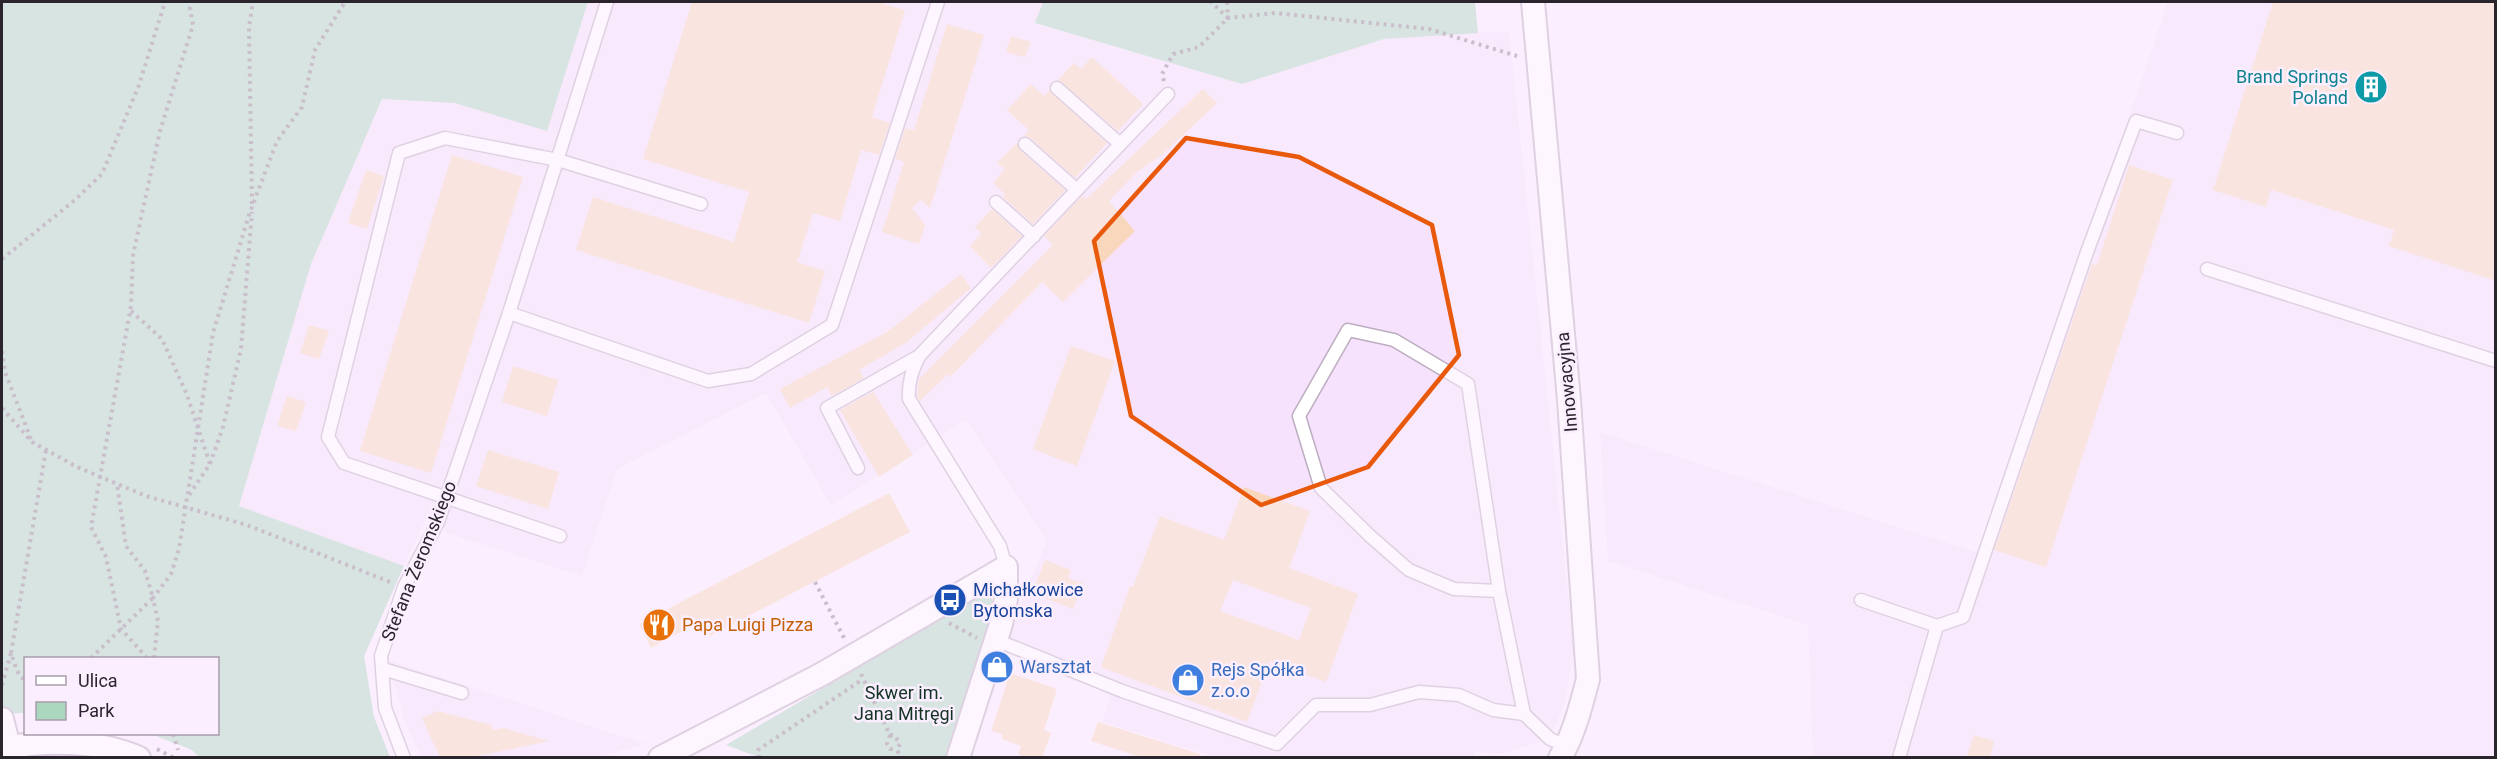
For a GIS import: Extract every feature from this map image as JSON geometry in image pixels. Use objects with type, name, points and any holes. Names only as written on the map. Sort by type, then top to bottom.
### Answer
[{"type":"street","name":"Innowacyjna","points":[[1533,2],[1569,400],[1587,680],[1580,711],[1563,752]]},
{"type":"street","points":[[660,758],[853,657],[1006,567],[1006,599],[995,643],[958,758]]},
{"type":"street","points":[[2,719],[5,748],[68,744],[106,747],[129,756]]},
{"type":"lane","name":"Stefana Żeromskiego","points":[[405,758],[385,708],[381,656],[404,587],[438,522],[446,499],[510,313],[608,2]]},
{"type":"lane","points":[[510,313],[708,381],[751,374],[832,325],[938,2]]},
{"type":"lane","points":[[1057,88],[1120,144]]},
{"type":"lane","points":[[1006,567],[1000,546],[909,399],[908,386],[912,369],[920,355],[1168,94]]},
{"type":"lane","points":[[1862,600],[1937,626],[1963,617],[2087,252],[2136,121],[2177,133]]},
{"type":"lane","points":[[560,536],[344,464],[328,437],[399,153],[445,138],[558,160],[701,204]]},
{"type":"lane","points":[[1025,144],[1077,190]]},
{"type":"lane","points":[[996,202],[1034,236]]},
{"type":"lane","points":[[2207,269],[2496,361]]},
{"type":"lane","points":[[1499,591],[1454,590],[1409,570],[1320,488],[1299,416],[1348,330],[1394,340],[1468,384],[1499,591],[1524,714],[1563,752]]},
{"type":"lane","points":[[858,468],[827,408],[920,355]]},
{"type":"lane","points":[[1899,758],[1937,626]]},
{"type":"lane","points":[[995,643],[1122,691],[1277,744],[1316,705],[1370,705],[1419,692],[1459,695],[1494,710],[1524,714]]},
{"type":"lane","points":[[382,669],[462,693]]},
{"type":"path","points":[[2,259],[75,200],[102,174],[139,85],[165,2]]},
{"type":"path","points":[[146,657],[121,629],[105,557],[91,527],[131,310],[133,255],[160,131],[193,25],[190,8],[192,2]]},
{"type":"path","points":[[186,499],[210,464],[223,427],[241,349],[252,207],[249,27],[253,2]]},
{"type":"path","points":[[92,657],[153,598],[171,573],[179,549],[213,333],[252,207],[277,141],[302,108],[315,50],[345,2]]},
{"type":"path","points":[[1211,2],[1228,18]]},
{"type":"path","points":[[1227,2],[1228,18]]},
{"type":"path","points":[[1168,94],[1162,74],[1173,54],[1199,47],[1228,18],[1275,13],[1429,29],[1538,63]]},
{"type":"path","points":[[131,310],[162,339],[187,395],[210,464]]},
{"type":"path","points":[[2,351],[4,372],[32,442]]},
{"type":"path","points":[[2,408],[32,442],[100,477],[146,496],[247,525],[404,587]]},
{"type":"path","points":[[2,685],[11,653],[46,450]]},
{"type":"path","points":[[117,484],[126,546],[145,571],[158,621],[154,657]]},
{"type":"path","points":[[815,582],[890,735],[887,744],[890,749],[897,749]]},
{"type":"path","points":[[928,612],[995,643]]},
{"type":"path","points":[[11,653],[17,671],[24,680]]},
{"type":"path","points":[[759,758],[758,750],[863,679]]},
{"type":"path","points":[[173,735],[178,750]]},
{"type":"path","points":[[890,735],[898,739],[900,744],[897,749],[900,758]]},
{"type":"highlighted area","points":[[1186,138],[1299,157],[1432,225],[1459,355],[1368,467],[1261,505],[1131,416],[1094,241]]},
{"type":"shaded area","points":[[588,2],[1043,2],[1036,24],[1242,84],[1384,39],[1509,31],[1574,650],[1564,705],[1550,739],[1500,754],[1475,752],[1473,757],[1219,758],[1102,722],[1111,693],[1001,651],[1047,541],[966,420],[831,505],[766,393],[617,469],[582,576],[447,533],[438,522],[426,519],[404,566],[239,506],[311,264],[382,99],[455,103],[547,130]]},
{"type":"shaded area","points":[[2168,2],[2495,2],[2495,757],[1813,757],[1808,625],[1608,561],[1600,432],[1982,554]]},
{"type":"shaded area","points":[[388,660],[646,744],[598,757],[421,757],[404,719]]},
{"type":"green space","points":[[2,2],[588,2],[547,131],[455,103],[382,99],[311,264],[239,506],[404,566],[364,656],[374,717],[390,757],[199,757],[192,750],[154,735],[219,735],[219,657],[24,657],[24,713],[2,714]]},
{"type":"green space","points":[[1043,2],[1475,2],[1478,33],[1384,39],[1242,84],[1035,23]]},
{"type":"green space","name":"Skwer im. Jana Mitręgi","points":[[992,589],[992,611],[947,757],[761,758],[726,745]]},
{"type":"building","points":[[692,2],[877,2],[905,10],[872,117],[890,123],[879,155],[861,150],[840,221],[813,213],[797,262],[825,271],[809,323],[576,250],[593,197],[734,242],[749,192],[643,159]]},
{"type":"building","name":"Brand Springs Poland","points":[[2273,2],[2496,2],[2496,281],[2389,246],[2394,230],[2271,190],[2266,207],[2213,190]]},
{"type":"building","points":[[947,24],[984,35],[930,208],[921,200],[912,208],[925,225],[919,244],[882,232],[904,162],[895,159],[905,128],[914,130]]},
{"type":"building","points":[[1011,36],[1031,42],[1025,57],[1006,52]]},
{"type":"building","points":[[1092,57],[1143,104],[1118,131],[1058,80],[1074,63],[1081,69]]},
{"type":"building","points":[[1031,84],[1044,96],[1049,90],[1107,143],[1075,178],[1030,138],[1024,136],[1029,130],[1007,110]]},
{"type":"building","points":[[1203,89],[1217,103],[1162,155],[1137,172],[1109,201],[1135,231],[1063,302],[1042,282],[950,377],[948,374],[920,401],[917,397],[919,379],[1053,245],[1044,236],[1082,196],[1086,199]]},
{"type":"building","points":[[1017,143],[1020,150],[1065,190],[1033,224],[1003,197],[1005,194],[993,183],[1005,169],[997,163]]},
{"type":"building","points":[[452,155],[523,177],[431,473],[360,451]]},
{"type":"building","points":[[2129,165],[2173,180],[2046,567],[1994,550],[2092,264],[2097,265]]},
{"type":"building","points":[[366,170],[384,176],[367,229],[348,223]]},
{"type":"building","points":[[992,209],[1022,236],[991,268],[970,246],[981,234],[975,227]]},
{"type":"building","points":[[961,274],[971,288],[907,342],[859,370],[864,378],[832,396],[827,387],[790,408],[780,389],[887,332]]},
{"type":"building","points":[[309,325],[329,331],[319,359],[300,353]]},
{"type":"building","points":[[1071,346],[1115,361],[1077,466],[1033,449]]},
{"type":"building","points":[[513,366],[558,380],[547,416],[502,402]]},
{"type":"building","points":[[873,392],[913,455],[879,477],[840,410]]},
{"type":"building","points":[[287,396],[306,402],[296,431],[277,426]]},
{"type":"building","points":[[488,450],[559,472],[548,509],[476,486]]},
{"type":"building","points":[[1244,487],[1310,511],[1289,568],[1358,594],[1326,682],[1270,661],[1247,722],[1101,667],[1130,586],[1133,587],[1160,516],[1224,540]],"holes":[[[1233,580],[1311,608],[1299,640],[1220,611]]]},
{"type":"building","points":[[889,493],[910,532],[710,636],[701,621],[651,648],[639,624]]},
{"type":"building","points":[[1045,560],[1071,570],[1068,578],[1083,583],[1073,609],[1032,593]]},
{"type":"building","points":[[1010,673],[1057,689],[1044,730],[1051,733],[1042,758],[1027,758],[1018,754],[1021,746],[1002,739],[1002,734],[991,731]]},
{"type":"building","points":[[438,711],[491,725],[493,730],[504,728],[549,741],[469,758],[440,758],[422,718]]},
{"type":"building","points":[[1098,722],[1200,754],[1199,758],[1143,758],[1091,741]]},
{"type":"building","points":[[1974,735],[1994,741],[1990,758],[1966,758]]},
{"type":"place","name":"Brand Springs Poland","points":[[2371,87]]},
{"type":"place","name":"Michałkowice Bytomska","points":[[950,600]]},
{"type":"place","name":"Papa Luigi Pizza","points":[[659,625]]},
{"type":"place","name":"Warsztat","points":[[997,667]]},
{"type":"place","name":"Rejs Spółka z.o.o","points":[[1188,680]]}]
